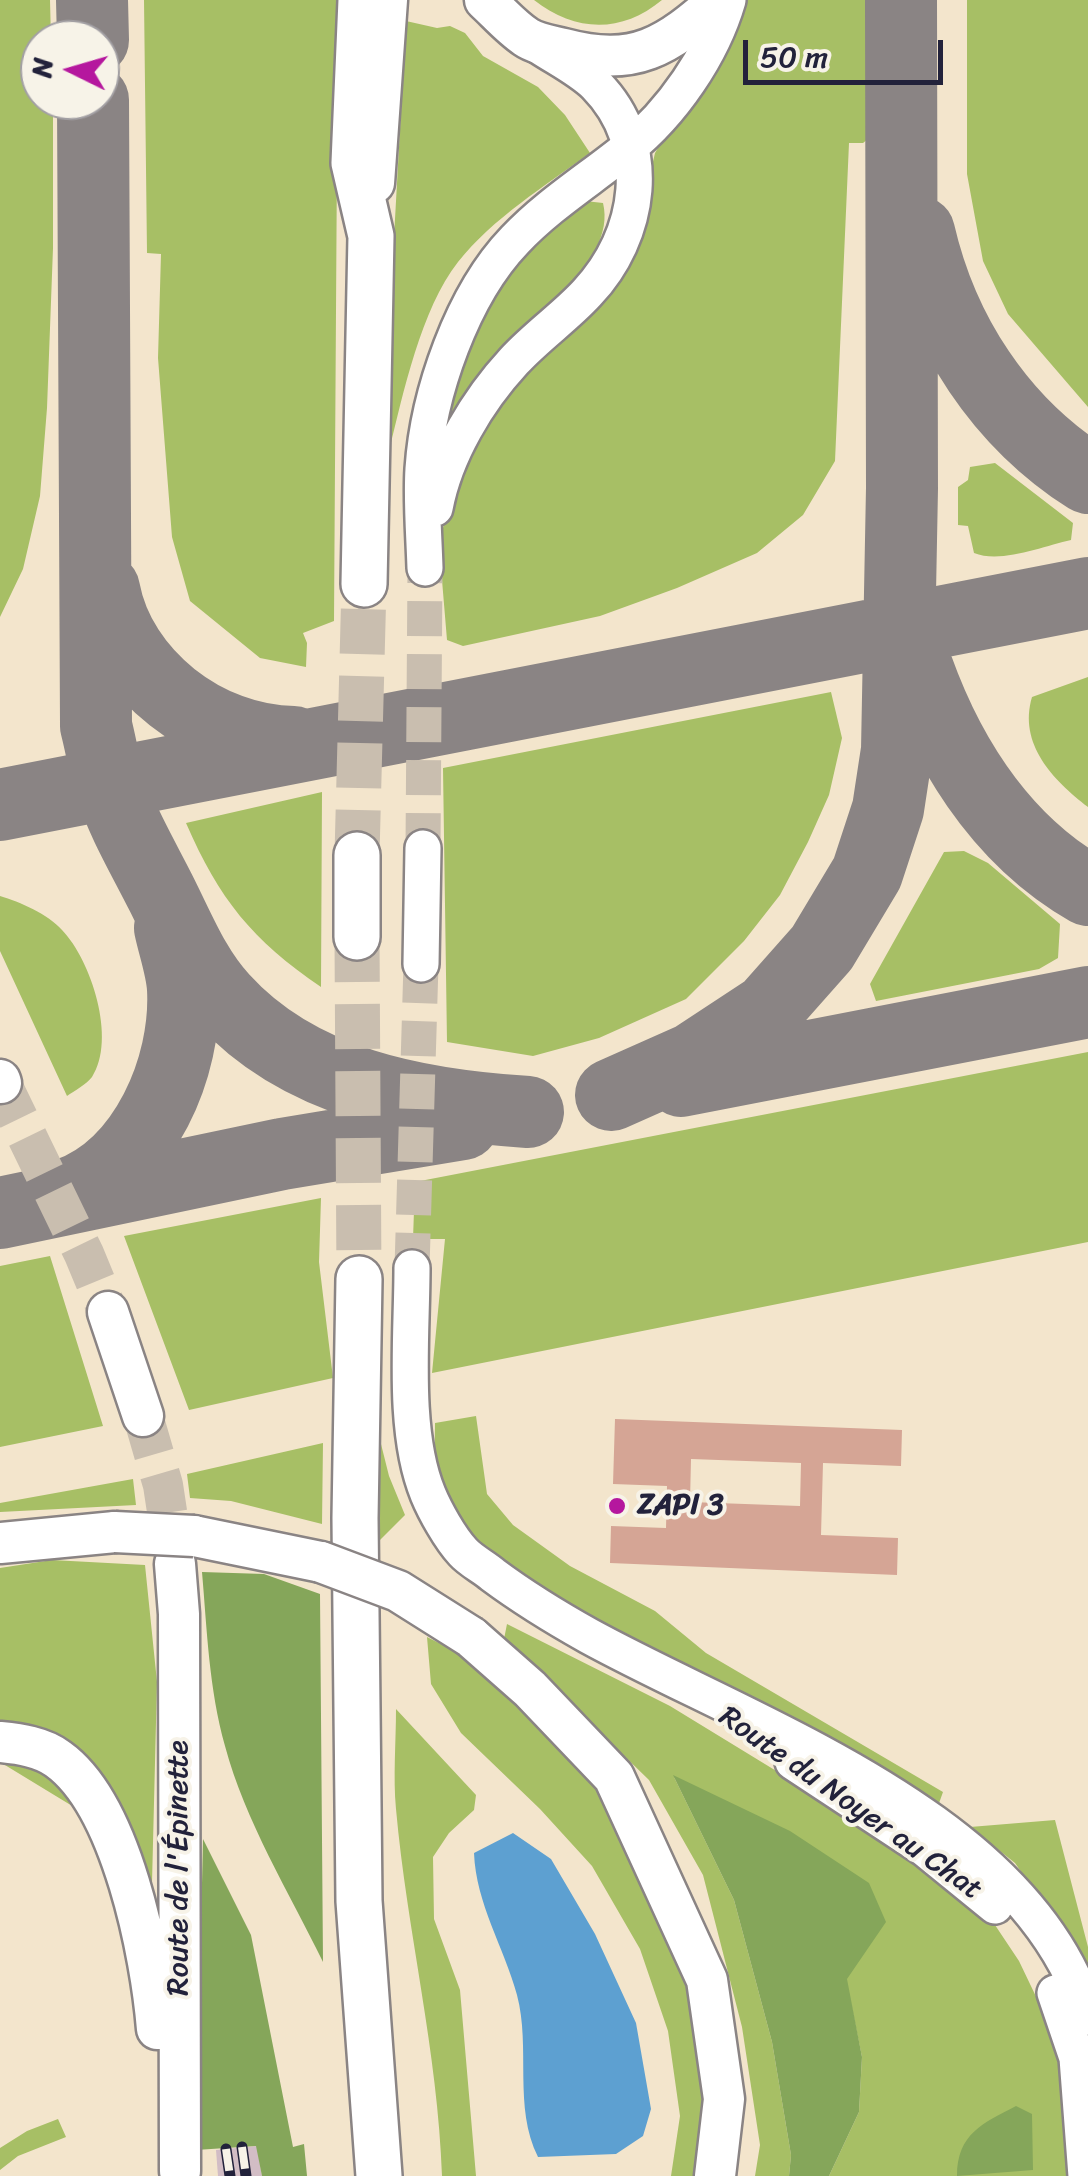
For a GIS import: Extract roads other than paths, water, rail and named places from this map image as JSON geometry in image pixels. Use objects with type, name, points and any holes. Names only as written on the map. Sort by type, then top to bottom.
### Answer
[{"type":"main road","points":[[361,0],[354,163],[370,236]]},
{"type":"main road","points":[[364,584],[370,236],[388,0]]},
{"type":"main road","points":[[485,0],[528,39],[579,53],[618,58],[659,46],[719,0]]},
{"type":"main road","points":[[357,855],[357,937]]},
{"type":"main road","points":[[359,1279],[355,1518],[359,1901],[380,2176]]},
{"type":"main road","points":[[108,1312],[142,1416]]},
{"type":"main road","points":[[0,1542],[115,1532],[185,1550],[321,1562],[398,1591],[471,1637],[530,1689],[614,1778],[707,1980],[724,2100],[715,2176]]},
{"type":"main road","name":"Route de l'Épinette","points":[[180,2174],[179,1634],[185,1550]]},
{"type":"main road","points":[[0,1742],[34,1748],[56,1757],[97,1803],[109,1831],[139,1918],[154,1990],[161,2077],[180,2174]]},
{"type":"street","points":[[528,39],[596,85],[617,116],[631,147],[636,167],[635,190],[618,248],[588,292],[514,360],[477,408],[437,498],[425,568],[423,470],[431,406],[445,361],[474,298],[513,242],[631,147],[666,111],[697,66],[722,21],[728,0]]},
{"type":"street","points":[[421,964],[422,848]]},
{"type":"street","name":"Route du Noyer au Chat","points":[[412,1268],[412,1444],[428,1495],[462,1552],[540,1609],[658,1674],[925,1849],[1006,1916],[1041,1964],[1068,2024],[1077,2058],[1086,2176]]},
{"type":"street","name":"Route du Noyer au Chat","points":[[658,1674],[762,1721],[871,1781],[948,1834],[1021,1902],[1060,1951],[1088,2017]]},
{"type":"water","points":[[513,1833],[551,1859],[595,1934],[636,2023],[651,2109],[643,2136],[616,2154],[538,2157],[530,2138],[524,2098],[521,2015],[512,1977],[485,1908],[474,1853]]},
{"type":"tunnel","points":[[423,848],[425,568]]},
{"type":"tunnel","points":[[357,855],[364,584]]},
{"type":"tunnel","points":[[357,937],[359,1279]]},
{"type":"tunnel","points":[[412,1268],[421,964]]},
{"type":"tunnel","points":[[1,1083],[108,1312]]},
{"type":"tunnel","points":[[143,1416],[163,1485],[175,1564]]},
{"type":"railway","points":[[242,2147],[246,2176]]},
{"type":"railway","points":[[226,2149],[230,2176]]},
{"type":"place","name":"ZAPI 3","points":[[617,1506]]}]
